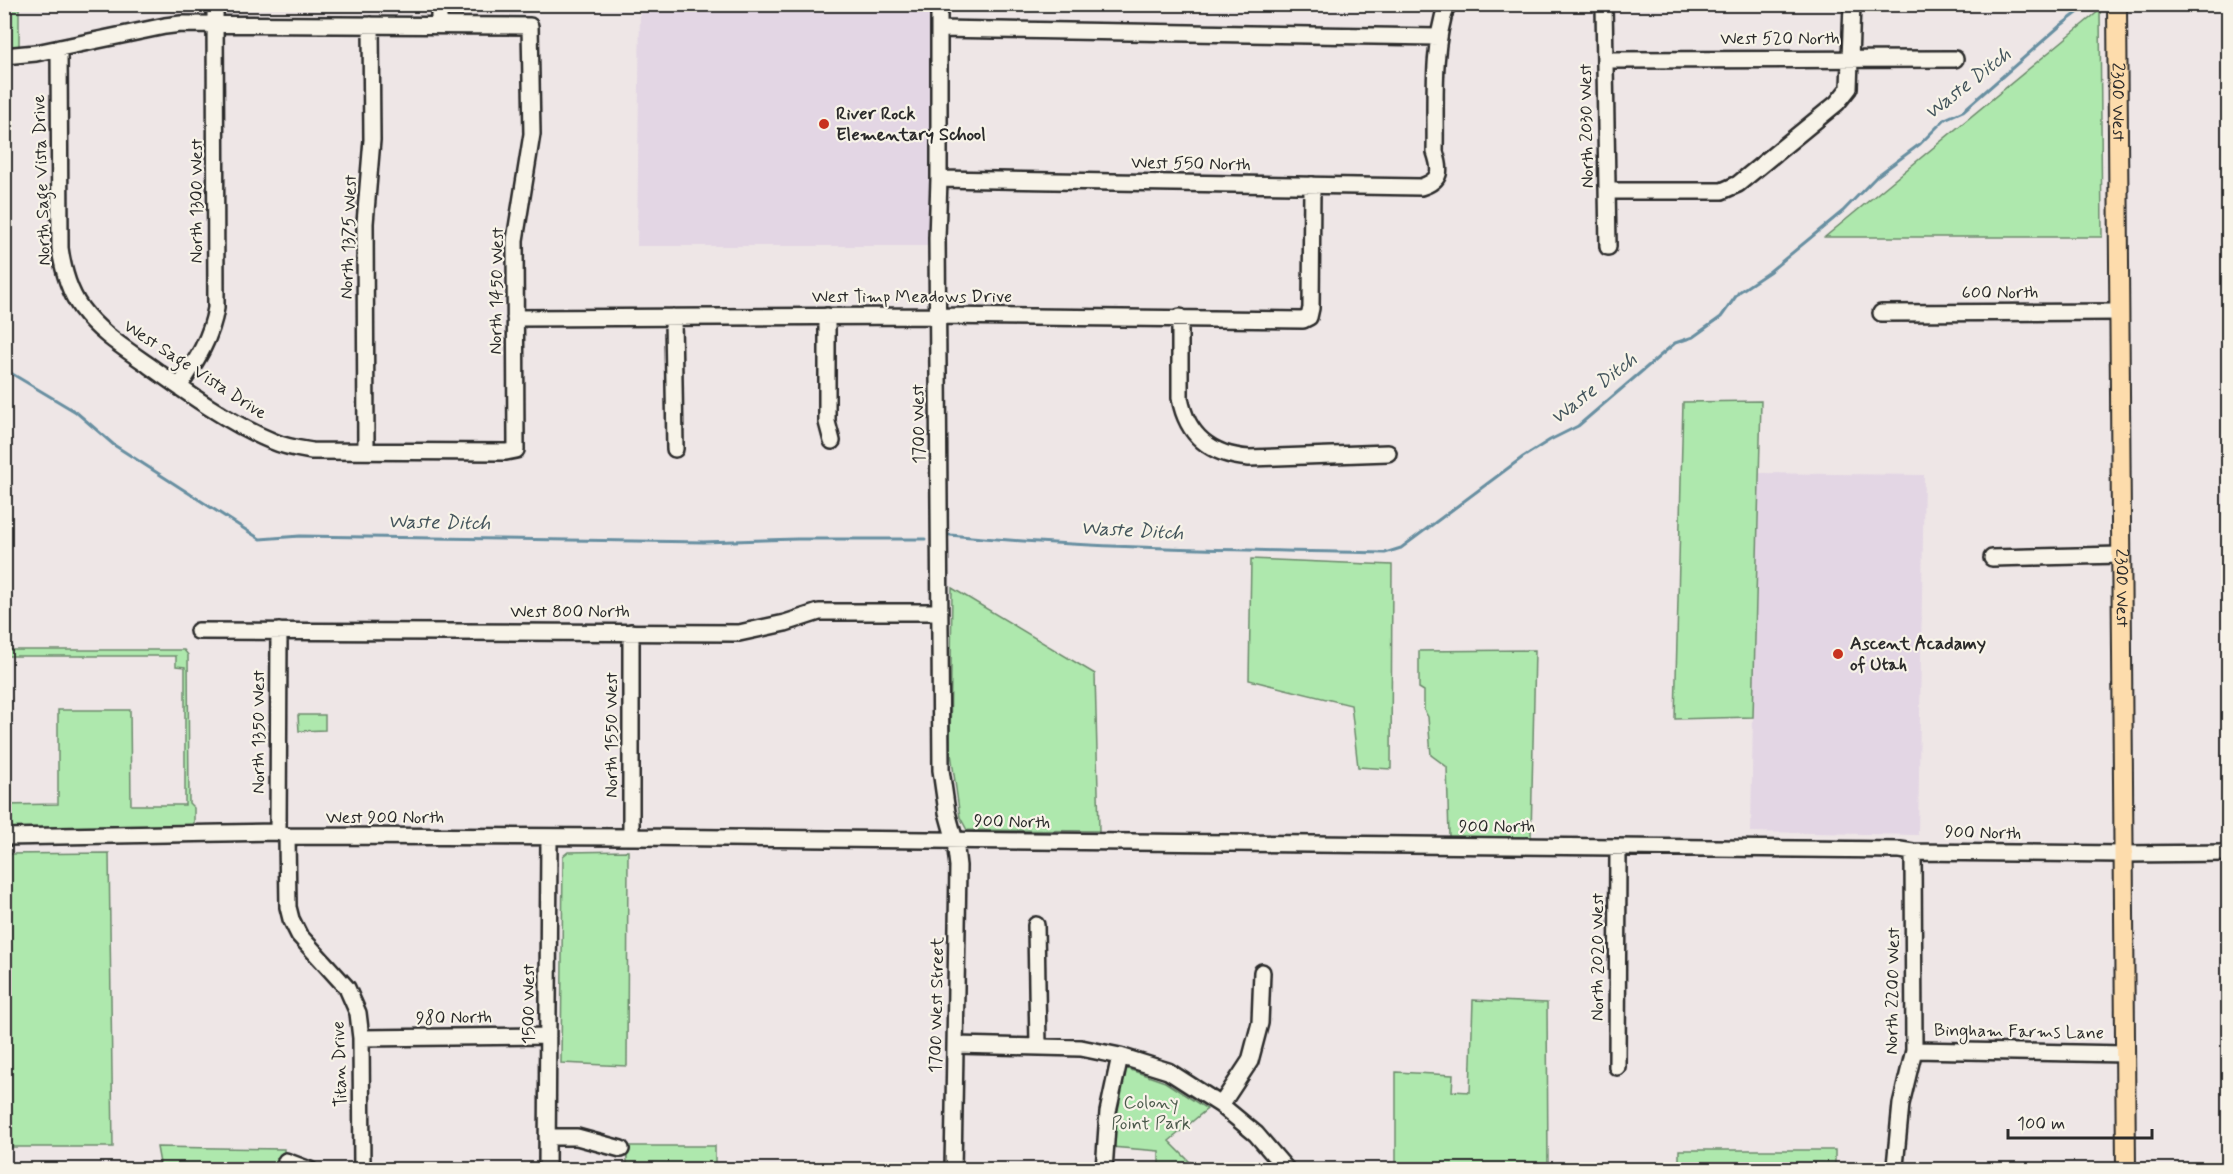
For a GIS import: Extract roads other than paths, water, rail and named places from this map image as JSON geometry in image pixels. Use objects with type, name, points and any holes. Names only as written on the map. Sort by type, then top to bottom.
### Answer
[{"type":"main road","name":"2300 West","points":[[2116,4],[2126,1170]]},
{"type":"street","name":"North 1300 West","points":[[179,387],[203,350],[216,308],[215,4]]},
{"type":"street","points":[[4,56],[16,57],[165,26],[216,23],[439,26],[439,4]]},
{"type":"street","name":"1700 West","points":[[939,4],[937,316],[941,770],[946,812],[955,841]]},
{"type":"street","points":[[939,29],[1438,37],[1447,4]]},
{"type":"street","name":"North 2030 West","points":[[1604,4],[1608,248]]},
{"type":"street","points":[[1608,191],[1722,191],[1738,184],[1838,104],[1849,88],[1852,4]]},
{"type":"street","name":"North 1375 West","points":[[366,451],[365,248],[372,140],[371,25]]},
{"type":"street","name":"North 1450 West","points":[[439,26],[530,26],[531,153],[516,227],[516,450]]},
{"type":"street","name":"West 550 North","points":[[939,179],[1421,187],[1431,184],[1438,176],[1439,165],[1435,152],[1438,37]]},
{"type":"street","name":"North Sage Vista Drive","points":[[59,48],[60,248],[66,279],[80,307]]},
{"type":"street","name":"West 520 North","points":[[1605,60],[1955,59]]},
{"type":"street","name":"West Timp Meadows Drive","points":[[515,318],[937,316],[1303,320],[1309,317],[1311,308],[1312,185]]},
{"type":"street","name":"West Sage Vista Drive","points":[[80,307],[100,329],[179,387],[275,443],[312,451],[506,452],[516,450]]},
{"type":"street","name":"600 North","points":[[1881,313],[2119,312]]},
{"type":"street","points":[[827,316],[827,422],[832,441]]},
{"type":"street","points":[[673,317],[675,449]]},
{"type":"street","points":[[1180,317],[1180,398],[1187,420],[1201,441],[1221,453],[1249,458],[1388,453]]},
{"type":"street","points":[[1992,558],[2120,555]]},
{"type":"street","name":"West 800 North","points":[[198,631],[739,633],[785,623],[819,612],[940,612]]},
{"type":"street","name":"North 1350 West","points":[[279,631],[283,834]]},
{"type":"street","name":"North 1550 West","points":[[631,632],[631,837]]},
{"type":"street","name":"West 900 North","points":[[4,837],[283,834],[766,839]]},
{"type":"street","name":"Titan Drive","points":[[283,834],[291,920],[304,941],[347,988],[358,1013],[361,1038],[362,1170]]},
{"type":"street","name":"1500 West","points":[[547,1170],[549,838]]},
{"type":"street","name":"900 North","points":[[766,839],[2122,854],[2229,853]]},
{"type":"street","name":"1700 West Street","points":[[953,1170],[958,866],[955,841]]},
{"type":"street","name":"North 2020 West","points":[[1617,1066],[1618,849]]},
{"type":"street","name":"North 2200 West","points":[[1895,1166],[1901,1104],[1914,1050],[1913,852]]},
{"type":"street","points":[[1036,925],[1038,1047]]},
{"type":"street","points":[[1221,1105],[1250,1061],[1260,1023],[1262,972]]},
{"type":"street","name":"980 North","points":[[361,1038],[548,1036]]},
{"type":"street","points":[[956,1045],[1081,1048],[1120,1056],[1168,1071],[1221,1105],[1256,1134],[1287,1170]]},
{"type":"street","name":"Bingham Farms Lane","points":[[1914,1050],[2125,1054]]},
{"type":"street","points":[[1104,1170],[1108,1112],[1120,1056]]},
{"type":"street","points":[[548,1137],[577,1137],[621,1149]]},
{"type":"street","points":[[286,1161],[310,1170]]},
{"type":"waterway","name":"Waste Ditch","points":[[950,535],[1168,548],[1385,553],[1401,548],[1523,457],[1578,426],[1675,343],[1693,337],[1721,317],[1739,292],[1769,272],[1843,211],[1877,176],[1920,144],[1945,119],[1963,111],[2060,26],[2089,4]]},
{"type":"waterway","name":"Waste Ditch","points":[[4,369],[76,412],[114,445],[260,539],[300,536],[704,542],[925,539]]},
{"type":"place","name":"River Rock Elementary School","points":[[824,124]]},
{"type":"place","name":"Ascent Acadamy of Utah","points":[[1838,654]]},
{"type":"park label","name":"Colony Point Park","points":[[1151,1113]]}]
